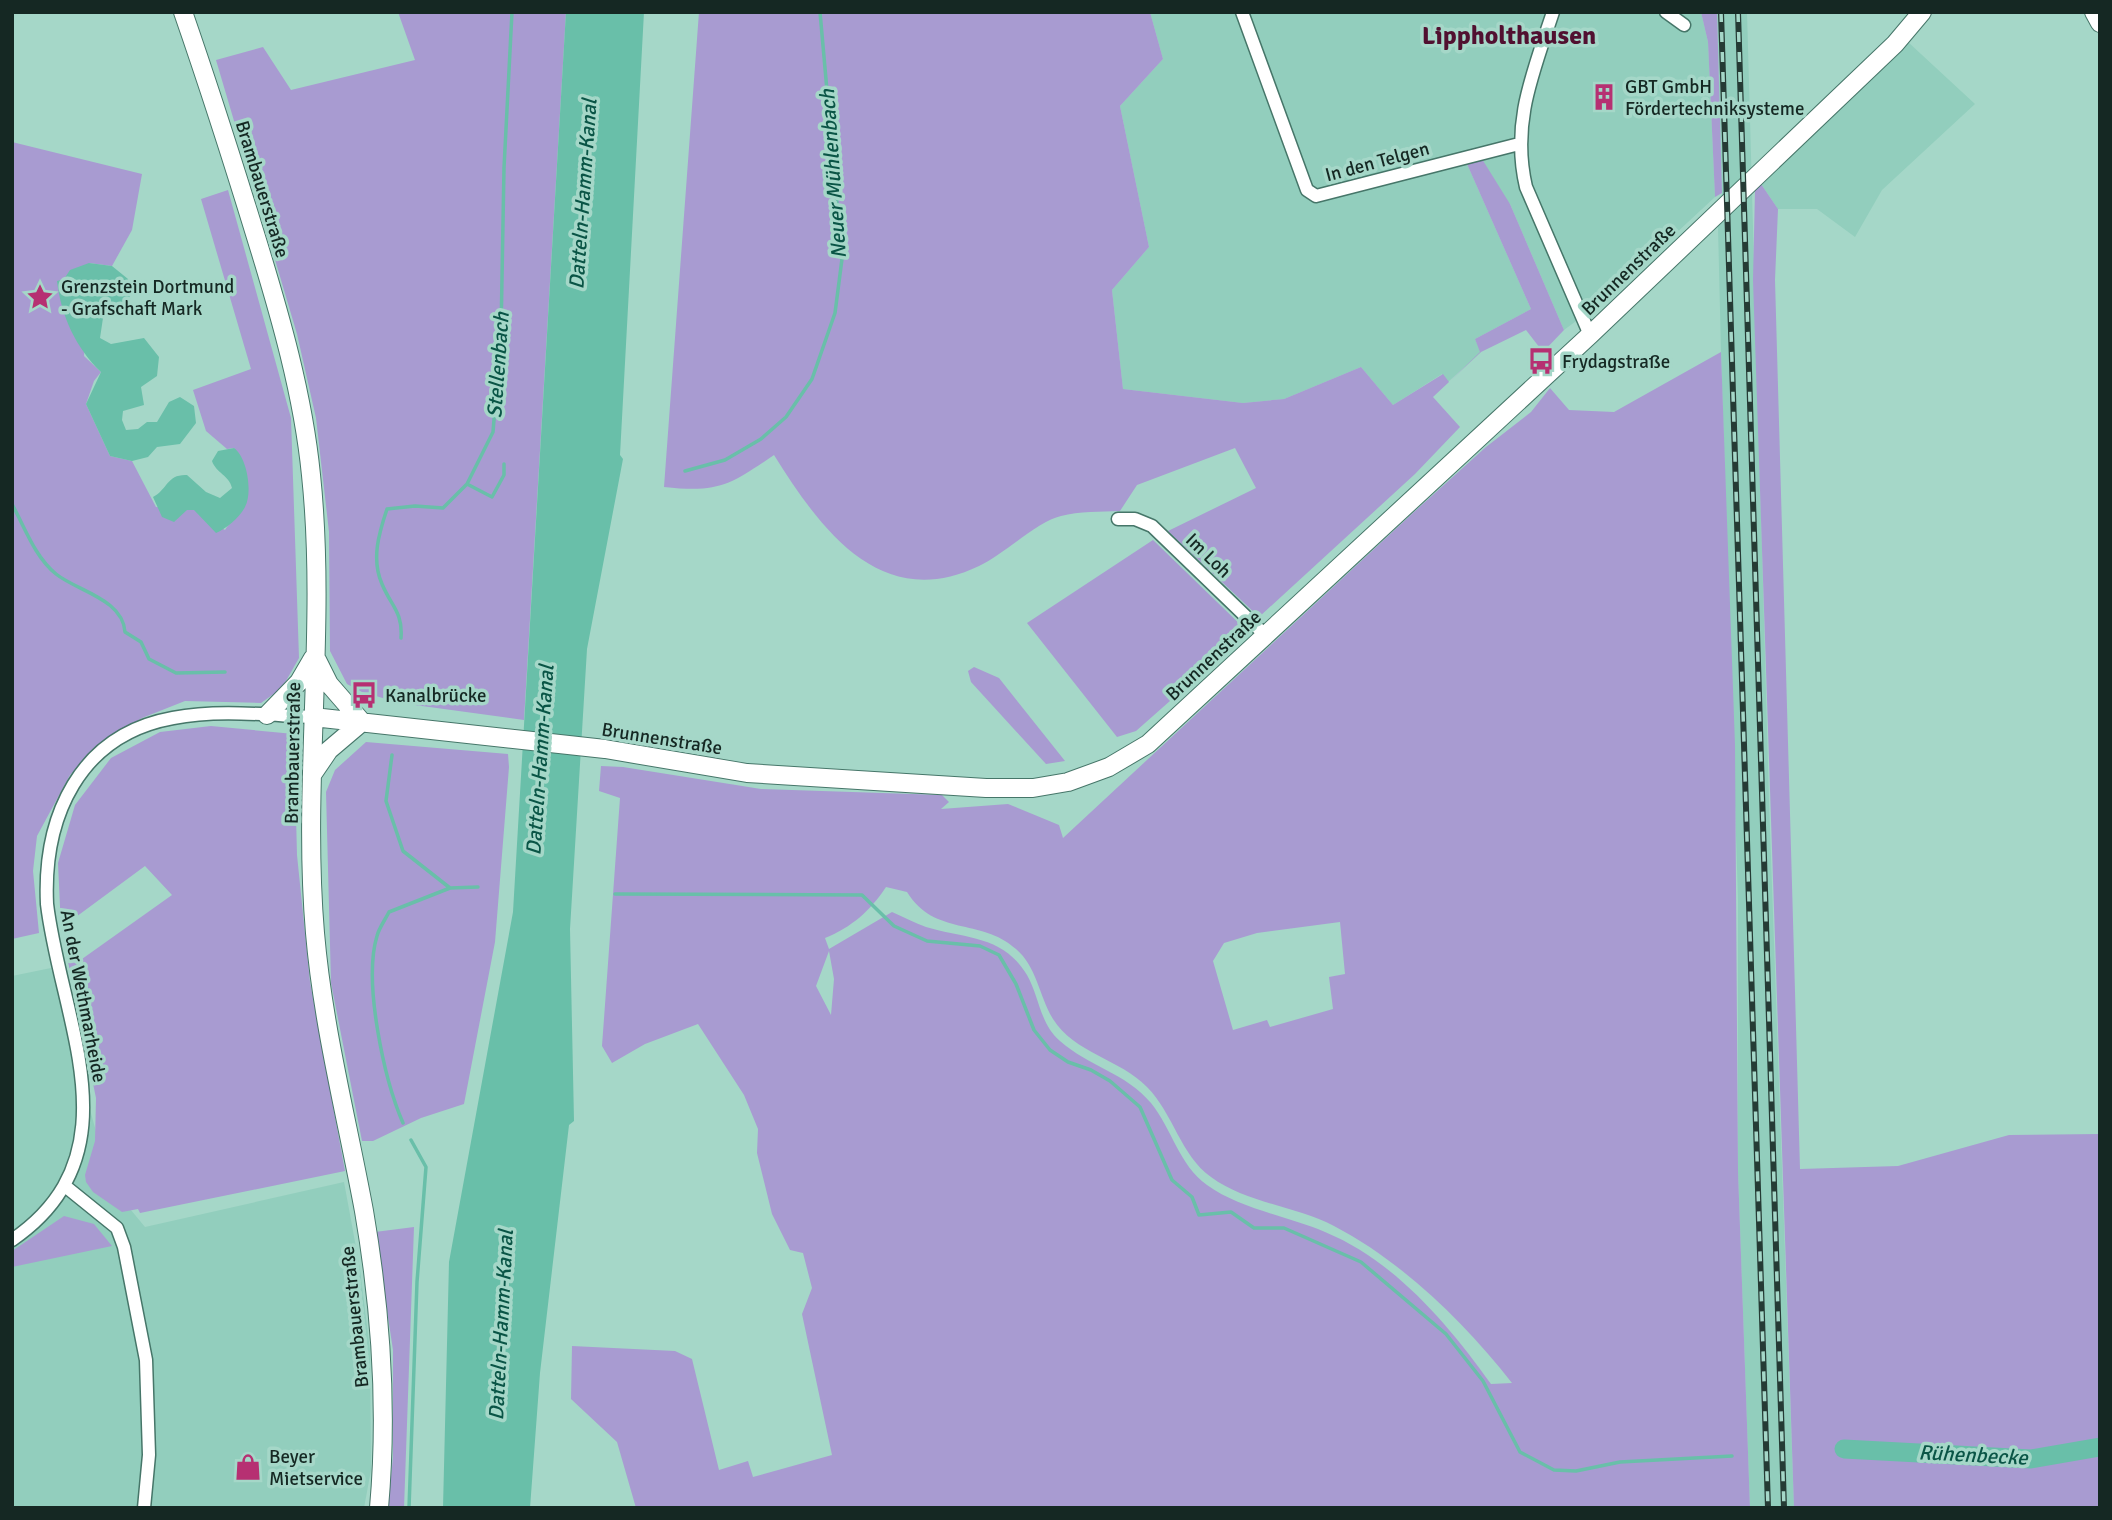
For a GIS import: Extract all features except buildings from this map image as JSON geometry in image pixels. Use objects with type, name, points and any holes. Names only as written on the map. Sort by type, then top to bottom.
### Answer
[{"type":"street","name":"Brambauerstraße","points":[[183,12],[239,181],[290,357],[311,476],[315,527],[311,872],[320,978],[364,1211],[381,1338],[384,1425],[379,1508]]},
{"type":"street","name":"In den Telgen","points":[[1242,12],[1307,190],[1316,196],[1519,144]]},
{"type":"street","points":[[1553,12],[1525,101],[1519,144],[1527,187],[1590,335]]},
{"type":"street","points":[[1666,12],[1684,25]]},
{"type":"street","name":"Brunnenstraße","points":[[313,717],[605,749],[747,773],[985,788],[1049,786],[1080,778],[1138,751],[1590,335],[1877,61],[1922,12]]},
{"type":"street","points":[[2094,12],[2100,23]]},
{"type":"street","name":"Im Loh","points":[[1118,519],[1135,519],[1152,526],[1265,635]]},
{"type":"street","points":[[267,715],[299,682],[315,655]]},
{"type":"street","points":[[312,776],[329,750],[362,722],[329,684],[315,655]]},
{"type":"street","name":"An der Wethmarheide","points":[[12,1240],[40,1218],[65,1186],[80,1149],[86,1106],[47,904],[47,857],[57,816],[66,796],[90,764],[119,739],[136,730],[173,718],[222,714],[313,717]]},
{"type":"street","points":[[65,1186],[112,1223],[124,1247],[142,1328],[146,1360],[149,1455],[144,1508]]},
{"type":"shaded area","points":[[398,12],[566,12],[524,720],[400,703],[362,692],[347,684],[330,651],[329,532],[316,418],[297,334],[216,60],[263,47],[291,90],[415,60]]},
{"type":"shaded area","points":[[699,12],[1150,12],[1163,59],[1120,106],[1149,247],[1112,290],[1123,389],[1243,403],[1284,399],[1361,367],[1393,405],[1443,374],[1449,382],[1433,397],[1460,427],[1415,474],[1259,617],[1168,531],[1256,488],[1235,448],[1137,485],[1120,511],[1075,513],[1052,519],[979,566],[944,578],[912,579],[883,571],[857,556],[812,511],[774,455],[746,474],[723,485],[683,489],[664,487]]},
{"type":"shaded area","points":[[1150,12],[1701,12],[1708,42],[1715,197],[1603,301],[1564,330],[1510,204],[1467,164],[1531,309],[1475,339],[1481,352],[1448,382],[1442,374],[1393,405],[1361,367],[1284,399],[1243,403],[1123,389],[1112,290],[1149,247],[1120,106],[1163,59]]},
{"type":"shaded area","points":[[1701,12],[1717,12],[1722,193],[1715,197],[1708,42]]},
{"type":"shaded area","points":[[1717,12],[1747,12],[1769,801],[1794,1508],[1750,1508],[1738,1171],[1738,899],[1718,227],[1722,193]]},
{"type":"shaded area","points":[[1908,42],[1975,104],[1882,190],[1855,237],[1817,209],[1778,209],[1761,184]]},
{"type":"shaded area","points":[[12,142],[142,174],[132,230],[112,266],[89,263],[84,356],[101,372],[94,381],[86,404],[110,456],[132,461],[156,507],[195,510],[225,530],[238,514],[247,496],[245,471],[234,448],[227,449],[206,431],[193,390],[251,369],[201,199],[228,190],[291,418],[299,658],[282,688],[261,703],[185,701],[142,718],[93,749],[70,775],[37,836],[33,871],[39,933],[12,939]]},
{"type":"shaded area","points":[[1482,159],[1510,204],[1564,330],[1543,352],[1526,330],[1481,352],[1449,382],[1480,352],[1475,339],[1531,309],[1467,164]]},
{"type":"shaded area","points":[[1761,184],[1778,209],[1775,280],[1800,1169],[1898,1166],[2009,1135],[2100,1134],[2100,1508],[1794,1508],[1753,280],[1755,190]]},
{"type":"shaded area","points":[[1721,352],[1735,745],[1738,1171],[1750,1508],[636,1508],[617,1442],[571,1399],[572,1346],[675,1351],[692,1359],[719,1470],[748,1461],[753,1477],[832,1455],[802,1314],[812,1288],[803,1253],[790,1250],[772,1214],[757,1153],[758,1129],[744,1095],[698,1024],[645,1044],[612,1063],[602,1046],[620,798],[599,791],[601,766],[623,767],[761,789],[942,795],[949,802],[941,809],[1008,804],[1059,825],[1063,838],[1414,512],[1486,447],[1531,412],[1550,388],[1569,410],[1614,412]],"holes":[[[886,887],[907,892],[918,906],[931,915],[988,933],[1016,949],[1029,964],[1048,1010],[1062,1031],[1085,1048],[1124,1069],[1147,1087],[1164,1109],[1192,1158],[1211,1177],[1255,1199],[1319,1219],[1384,1257],[1453,1316],[1512,1383],[1491,1384],[1457,1339],[1418,1296],[1397,1277],[1350,1244],[1311,1226],[1234,1200],[1197,1177],[1158,1113],[1141,1093],[1119,1077],[1071,1050],[1053,1034],[1027,975],[1007,952],[982,940],[926,927],[892,912],[829,949],[825,938],[852,923]],[[1340,922],[1345,974],[1329,977],[1333,1009],[1270,1027],[1267,1020],[1233,1030],[1213,961],[1224,943],[1257,933]],[[829,951],[834,979],[831,1015],[816,986]]]},
{"type":"shaded area","points":[[1153,540],[1248,632],[1136,731],[1117,737],[1027,623]]},
{"type":"shaded area","points":[[974,667],[999,678],[1065,761],[1046,764],[971,682],[968,671]]},
{"type":"shaded area","points":[[211,726],[294,734],[297,855],[310,982],[345,1171],[140,1213],[138,1209],[122,1212],[93,1192],[86,1182],[85,1175],[95,1141],[96,1098],[65,947],[77,942],[82,959],[172,895],[145,866],[61,928],[58,863],[75,805],[111,758],[160,732]]},
{"type":"shaded area","points":[[366,742],[508,754],[509,767],[495,942],[464,1104],[421,1118],[373,1141],[362,1141],[331,983],[326,792],[335,770]]},
{"type":"shaded area","points":[[51,968],[111,1186],[145,1227],[344,1182],[360,1269],[370,1350],[371,1470],[364,1508],[12,1508],[12,976]]},
{"type":"shaded area","points":[[64,1216],[94,1224],[112,1246],[12,1267],[12,1251]]},
{"type":"shaded area","points":[[414,1227],[404,1508],[388,1508],[393,1457],[393,1350],[375,1232]]},
{"type":"water","name":"Datteln-Hamm-Kanal","points":[[566,12],[644,12],[620,455],[623,459],[587,649],[570,929],[574,1121],[569,1125],[540,1373],[530,1508],[443,1508],[449,1262],[513,912]]},
{"type":"water","points":[[89,263],[112,266],[128,279],[130,296],[124,305],[103,318],[100,338],[111,344],[144,338],[159,357],[157,376],[141,387],[144,405],[123,411],[122,420],[126,430],[138,429],[147,422],[157,422],[169,402],[180,397],[194,406],[196,423],[180,444],[157,447],[148,457],[132,461],[110,456],[86,404],[101,372],[84,353],[71,331],[62,307],[57,281],[64,279],[70,270]]},
{"type":"water","points":[[234,448],[242,459],[248,484],[247,501],[236,519],[216,533],[194,510],[187,510],[174,522],[162,517],[153,497],[175,477],[187,475],[206,492],[220,498],[232,488],[212,461],[218,451]]},
{"type":"waterway","name":"Stellenbach","points":[[401,638],[398,615],[382,584],[377,565],[379,537],[387,509],[415,506],[443,508],[467,484],[493,432],[501,333],[504,168],[512,12]]},
{"type":"waterway","name":"Neuer Mühlenbach","points":[[685,471],[725,460],[761,439],[786,417],[812,379],[835,313],[842,259],[820,12]]},
{"type":"waterway","points":[[467,484],[492,497],[504,475],[504,464]]},
{"type":"waterway","points":[[12,504],[31,542],[49,567],[116,611],[125,632],[141,642],[149,659],[176,673],[225,672]]},
{"type":"waterway","name":"Stellenbach","points":[[392,755],[386,801],[403,851],[450,888]]},
{"type":"waterway","points":[[403,1123],[389,1082],[374,1004],[373,955],[378,933],[389,912],[450,888],[478,887]]},
{"type":"waterway","points":[[615,894],[862,895],[894,926],[927,941],[980,946],[999,955],[1016,984],[1034,1030],[1050,1050],[1068,1062],[1091,1070],[1110,1081],[1140,1107],[1172,1180],[1192,1197],[1199,1215],[1231,1212],[1254,1228],[1284,1228],[1361,1262],[1446,1334],[1483,1381],[1520,1452],[1554,1470],[1576,1471],[1620,1462],[1732,1456]]},
{"type":"waterway","points":[[409,1508],[417,1282],[426,1167],[411,1140]]},
{"type":"waterway","name":"Rühenbecke","points":[[1844,1449],[2031,1459],[2100,1447]]},
{"type":"railway","points":[[1721,12],[1768,1508]]},
{"type":"railway","points":[[1738,12],[1784,1508]]},
{"type":"place","name":"GBT GmbH Fördertechniksysteme","points":[[1604,97]]},
{"type":"place","name":"Grenzstein Dortmund - Grafschaft Mark","points":[[40,297]]},
{"type":"place","name":"Frydagstraße","points":[[1541,361]]},
{"type":"place","name":"Kanalbrücke","points":[[364,695]]},
{"type":"place","name":"Beyer Mietservice","points":[[248,1467]]},
{"type":"district","name":"Lippholthausen","points":[[1509,35]]}]
